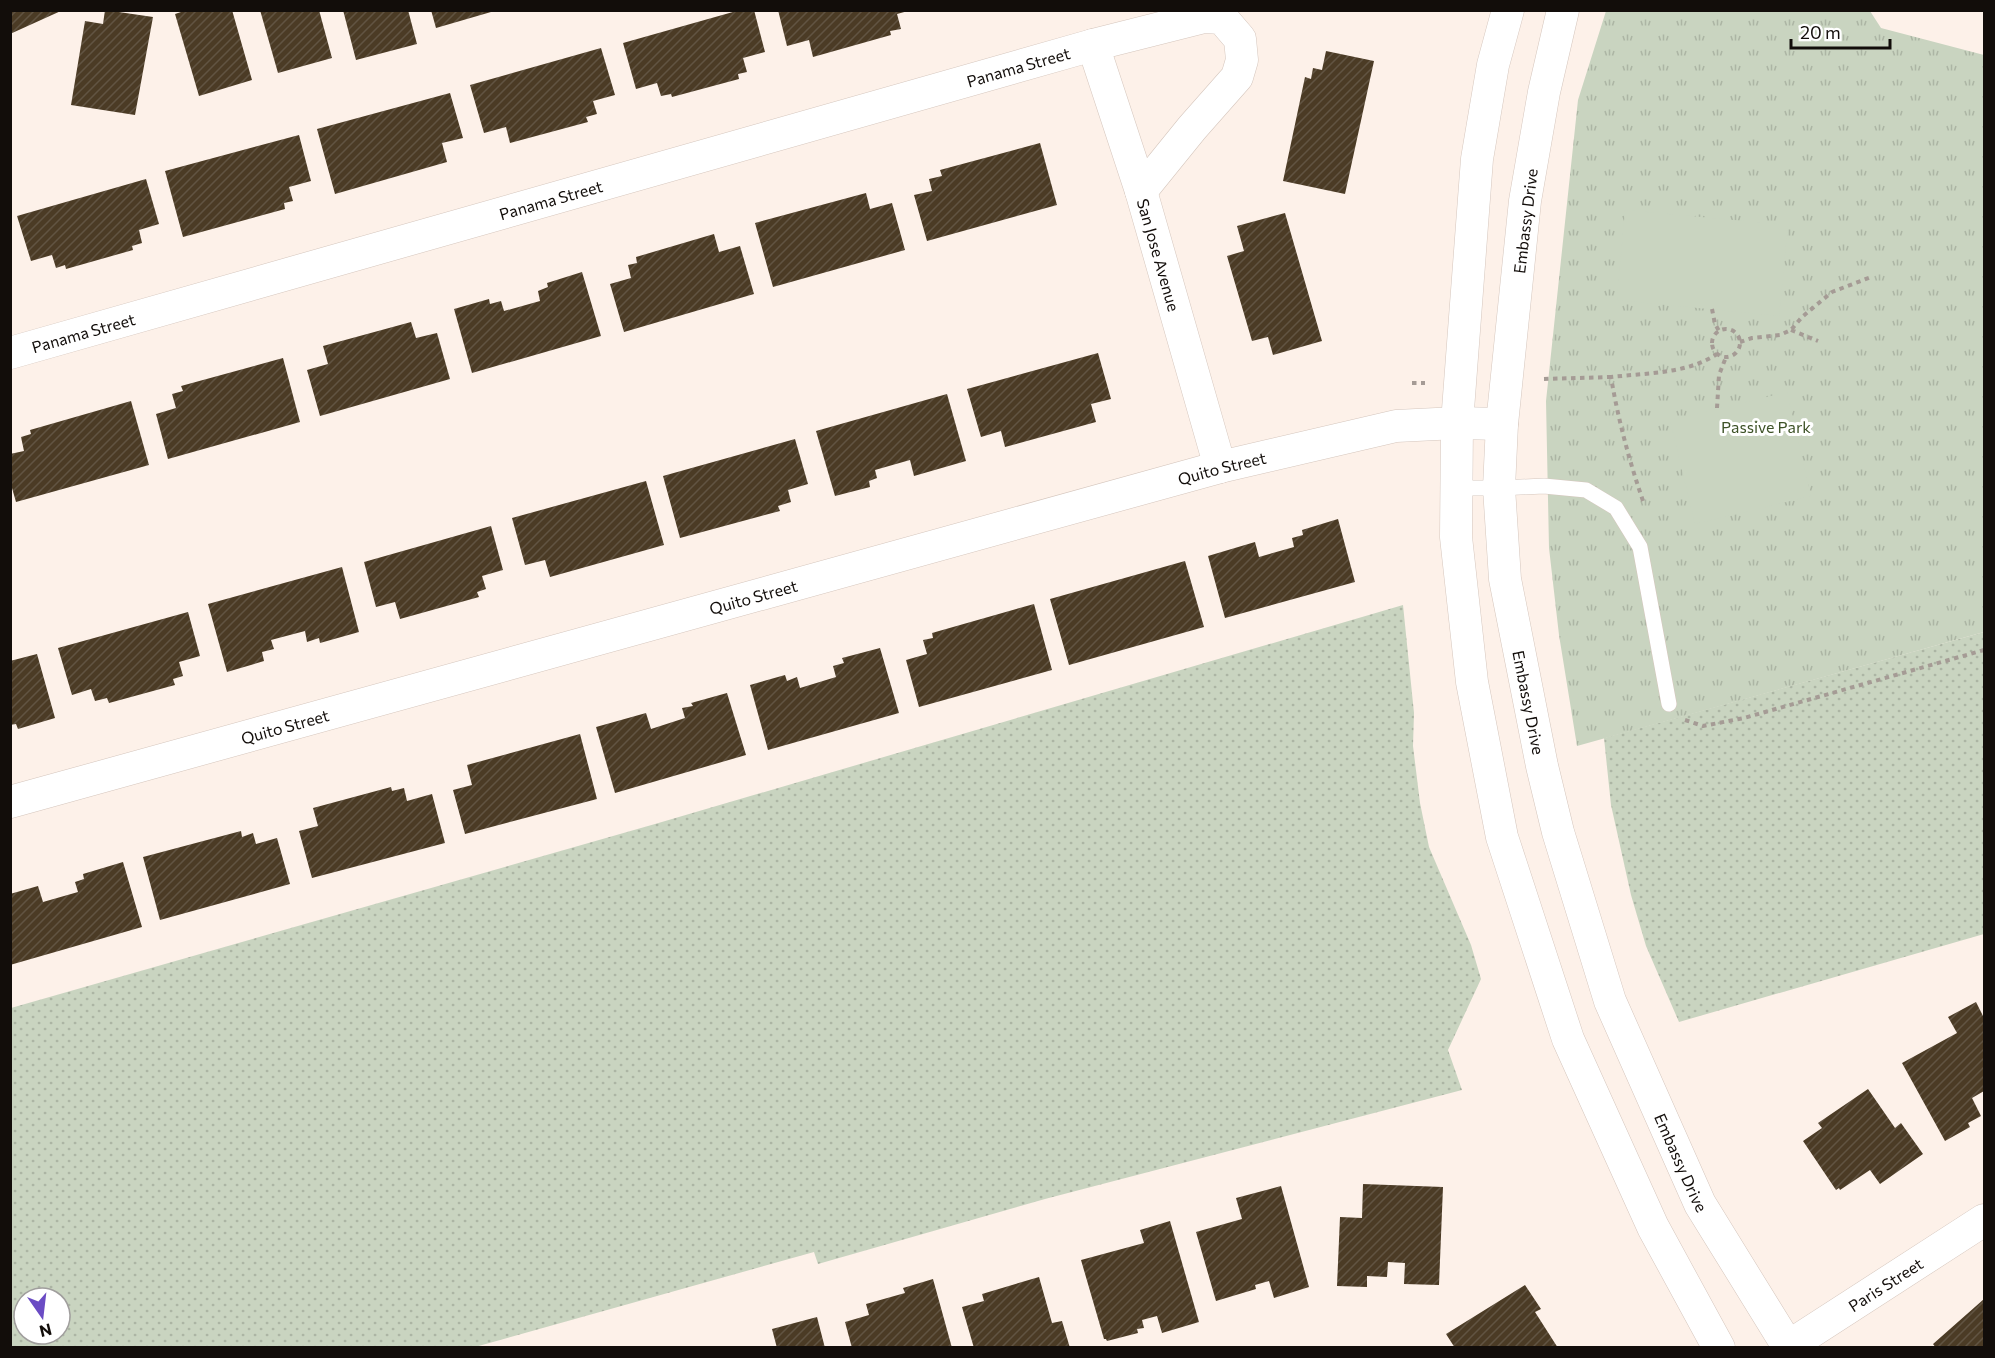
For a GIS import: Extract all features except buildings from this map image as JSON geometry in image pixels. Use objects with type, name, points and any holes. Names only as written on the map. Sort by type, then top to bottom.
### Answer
[{"type":"street","points":[[1508,10],[1494,65],[1477,159],[1457,423],[1456,537],[1472,682],[1502,837],[1568,1039],[1653,1227],[1719,1347]]},
{"type":"street","name":"Embassy Drive","points":[[1563,10],[1544,92],[1526,201],[1502,424],[1499,488],[1505,579],[1542,766],[1558,832],[1610,1001],[1700,1204],[1788,1347]]},
{"type":"street","name":"Panama Street","points":[[10,353],[1093,45],[1204,18],[1222,18],[1240,39],[1242,60],[1237,77],[1192,128],[1142,191]]},
{"type":"street","name":"San Jose Avenue","points":[[1093,45],[1142,191],[1220,467]]},
{"type":"street","name":"Quito Street","points":[[10,802],[1220,467],[1396,426],[1457,423],[1502,424]]},
{"type":"street","name":"Paris Street","points":[[1788,1347],[1984,1220]]},
{"type":"lane","points":[[1456,488],[1544,486],[1586,490],[1616,508],[1640,547],[1669,704]]},
{"type":"path","points":[[1740,342],[1752,338],[1780,335],[1791,330],[1802,317],[1832,292],[1871,277]]},
{"type":"path","points":[[1712,309],[1719,331]]},
{"type":"path","points":[[1728,329],[1736,334],[1740,342],[1740,347],[1734,354],[1726,357],[1717,354],[1712,347],[1713,338],[1719,331],[1728,329]]},
{"type":"path","points":[[1791,330],[1818,341]]},
{"type":"path","points":[[1544,379],[1611,377],[1683,369],[1709,360],[1717,354]]},
{"type":"path","points":[[1717,408],[1719,375],[1726,357]]},
{"type":"path","points":[[1611,377],[1615,405],[1630,465],[1650,522],[1640,547]]},
{"type":"path","points":[[1412,383],[1425,382]]},
{"type":"path","points":[[1669,704],[1677,715],[1703,726],[1744,718],[1984,650]]},
{"type":"green space","name":"Passive Park","points":[[1606,11],[1870,11],[1881,28],[1984,55],[1984,632],[1577,746],[1559,635],[1549,548],[1546,401],[1578,100]]},
{"type":"green space","points":[[1625,210],[1788,225],[1779,316],[1617,300]]},
{"type":"green space","points":[[1787,392],[1811,496],[1695,524],[1670,420]]},
{"type":"green space","points":[[1403,605],[1414,713],[1413,746],[1420,803],[1429,847],[1471,945],[1481,979],[1448,1050],[1462,1090],[1045,1199],[818,1264],[814,1252],[475,1347],[11,1347],[11,1008],[655,824]]},
{"type":"green space","points":[[1984,632],[1984,934],[1679,1022],[1646,946],[1631,895],[1611,805],[1604,738]]}]
